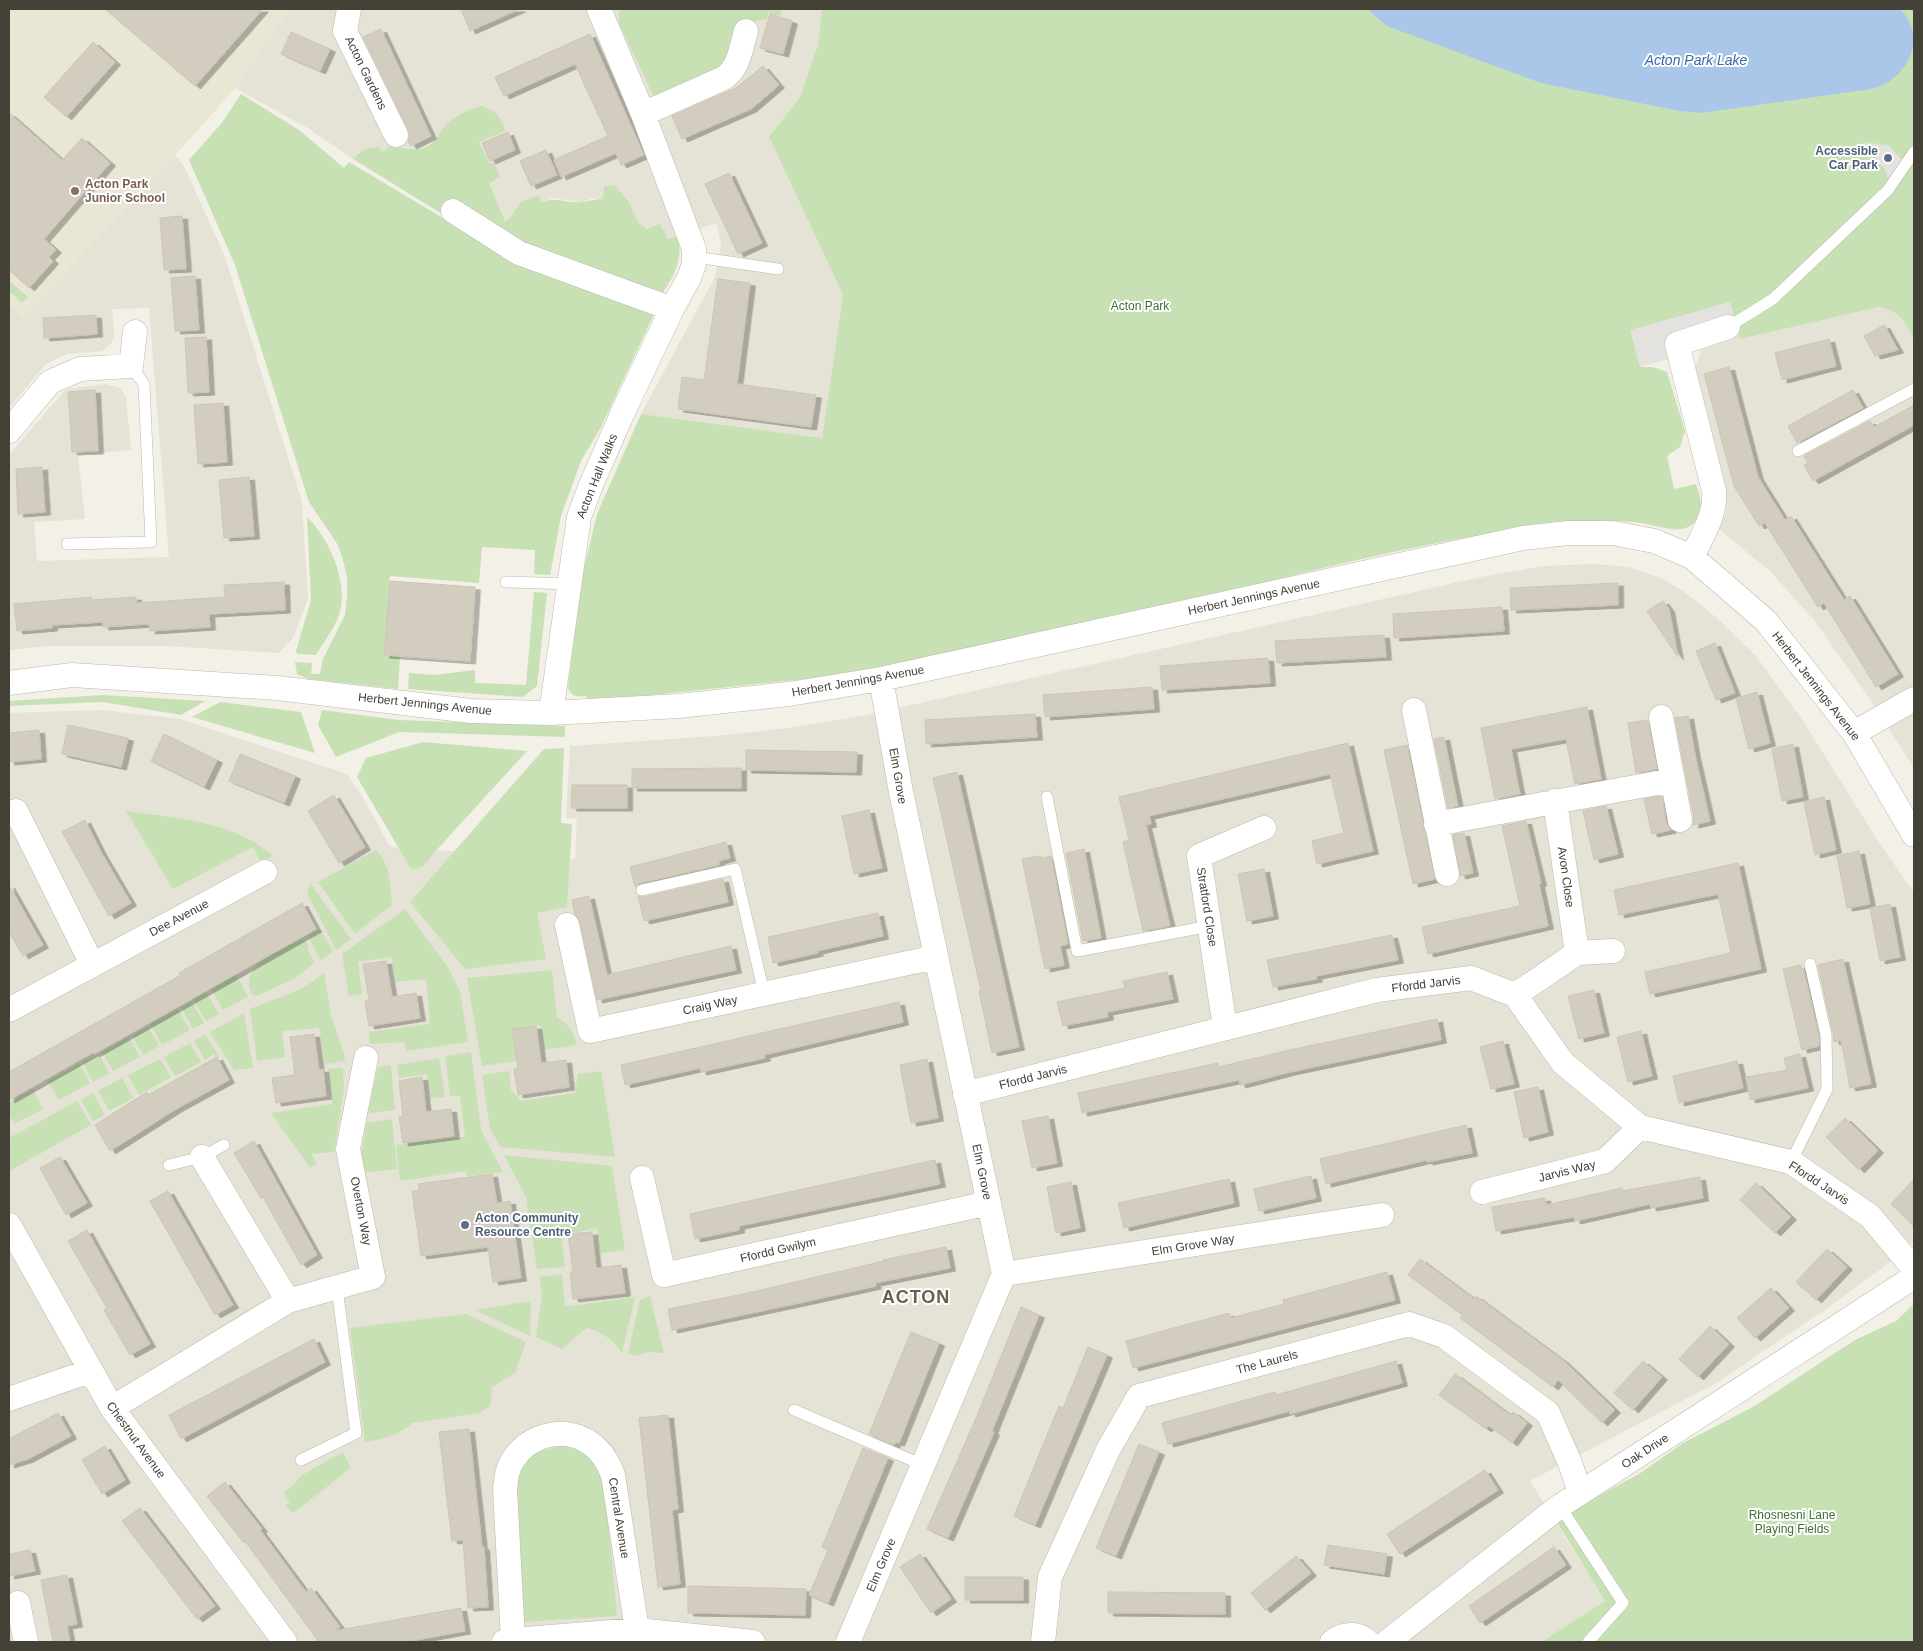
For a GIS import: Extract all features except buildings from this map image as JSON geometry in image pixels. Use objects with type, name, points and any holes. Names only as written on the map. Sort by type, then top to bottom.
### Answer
[{"type":"street","name":"Acton Gardens","points":[[349,9],[345,31],[396,135]]},
{"type":"street","points":[[599,9],[643,114],[694,249],[695,257]]},
{"type":"street","points":[[643,114],[732,73],[746,31]]},
{"type":"street","points":[[453,211],[519,253],[672,309]]},
{"type":"street","name":"Acton Hall Walks","points":[[551,713],[579,517],[591,485],[672,309],[689,278],[695,257]]},
{"type":"street","points":[[1692,558],[1705,532],[1715,504],[1714,491],[1677,344],[1728,327]]},
{"type":"street","points":[[9,431],[50,382],[80,368],[131,366],[135,332]]},
{"type":"street","name":"Herbert Jennings Avenue","points":[[9,683],[72,675],[276,688],[471,711],[551,713],[679,706],[789,694],[881,679],[1523,538],[1568,533],[1613,533],[1654,541],[1692,558],[1766,621],[1854,733],[1914,835]]},
{"type":"street","name":"Elm Grove","points":[[848,1642],[1004,1274],[900,792],[881,679]]},
{"type":"street","points":[[1854,733],[1914,699]]},
{"type":"street","points":[[1414,710],[1447,874]]},
{"type":"street","points":[[1661,717],[1680,820]]},
{"type":"street","points":[[1436,824],[1673,780]]},
{"type":"street","name":"Avon Close","points":[[1555,801],[1577,953]]},
{"type":"street","points":[[12,812],[92,964]]},
{"type":"street","name":"Stratford Close","points":[[1225,1028],[1199,856],[1264,828]]},
{"type":"street","name":"Dee Avenue","points":[[9,1010],[265,872]]},
{"type":"street","name":"Craig Way","points":[[567,925],[590,1031],[936,956]]},
{"type":"street","points":[[1515,995],[1577,953],[1613,951]]},
{"type":"street","name":"Ffordd Jarvis","points":[[965,1094],[1377,990],[1471,978],[1515,995],[1563,1063],[1640,1127],[1791,1162],[1870,1216],[1914,1268]]},
{"type":"street","name":"Overton Way","points":[[112,1408],[288,1301],[374,1277],[348,1149],[366,1058]]},
{"type":"street","name":"Jarvis Way","points":[[1482,1192],[1605,1161],[1640,1127]]},
{"type":"street","points":[[202,1158],[288,1301]]},
{"type":"street","name":"Ffordd Gwilym","points":[[642,1178],[664,1275],[989,1203]]},
{"type":"street","name":"Elm Grove Way","points":[[1004,1274],[1382,1215]]},
{"type":"street","name":"Chestnut Avenue","points":[[9,1225],[112,1408],[285,1642]]},
{"type":"street","name":"Oak Drive","points":[[1387,1642],[1570,1499],[1914,1277]]},
{"type":"street","name":"The Laurels","points":[[1043,1642],[1050,1577],[1109,1448],[1139,1396],[1409,1324],[1444,1336],[1548,1413],[1570,1463],[1570,1499]]},
{"type":"street","points":[[9,1399],[90,1371]]},
{"type":"street","name":"Central Avenue","points":[[508,1641],[505,1489],[507,1474],[514,1459],[524,1447],[537,1438],[552,1434],[567,1434],[581,1438],[596,1448],[607,1462],[613,1475],[637,1630]]},
{"type":"street","points":[[18,1604],[26,1642]]},
{"type":"street","points":[[508,1641],[583,1638],[637,1630],[753,1642]]},
{"type":"street","points":[[1332,1642],[1340,1636],[1349,1634],[1368,1642]]},
{"type":"lane","points":[[1728,327],[1773,299],[1888,190],[1914,152]]},
{"type":"lane","points":[[695,257],[778,268]]},
{"type":"lane","points":[[67,544],[151,542],[144,384],[131,366]]},
{"type":"lane","points":[[1798,451],[1914,389]]},
{"type":"lane","points":[[506,582],[570,584]]},
{"type":"lane","points":[[1047,797],[1077,951],[1210,926]]},
{"type":"lane","points":[[642,890],[735,869],[764,993]]},
{"type":"lane","points":[[1791,1162],[1828,1089],[1826,1035],[1810,964]]},
{"type":"lane","points":[[169,1165],[202,1158],[224,1145]]},
{"type":"lane","points":[[301,1460],[356,1434],[337,1288]]},
{"type":"lane","points":[[794,1410],[923,1465]]},
{"type":"lane","points":[[1570,1499],[1623,1603],[1588,1642]]},
{"type":"shaded area","name":"Acton Park Junior School","points":[[9,9],[289,9],[235,88],[188,141],[23,317],[9,303]]},
{"type":"shaded area","points":[[289,9],[822,9],[818,45],[800,97],[769,137],[843,295],[822,438],[641,414],[715,277],[721,245],[717,223],[667,239],[638,222],[629,202],[593,198],[582,202],[552,198],[542,202],[518,206],[515,215],[505,221],[489,183],[500,177],[490,164],[479,142],[438,134],[434,141],[423,148],[389,147],[384,152],[358,152],[353,159],[306,127],[235,88]]},
{"type":"shaded area","name":"Accessible Car Park","points":[[1862,142],[1888,145],[1904,162],[1889,182],[1885,170]]},
{"type":"shaded area","points":[[175,155],[184,166],[225,257],[302,502],[308,599],[293,638],[279,653],[167,646],[47,646],[9,650],[9,455],[66,389],[106,384],[120,388],[126,397],[131,450],[78,455],[85,519],[34,522],[37,561],[169,557],[149,308],[112,309],[114,335],[111,344],[102,351],[67,354],[46,364],[9,408],[9,303],[23,317]]},
{"type":"shaded area","points":[[1730,302],[1740,339],[1640,367],[1630,330]]},
{"type":"shaded area","points":[[1879,307],[1891,309],[1904,321],[1914,339],[1914,768],[1874,705],[1814,620],[1770,571],[1719,529],[1726,511],[1727,495],[1694,372],[1701,350],[1740,339]]},
{"type":"shaded area","points":[[1595,564],[1629,567],[1661,578],[1684,592],[1717,618],[1756,656],[1803,721],[1876,838],[1914,893],[1914,1241],[1881,1269],[1823,1311],[1718,1382],[1530,1481],[1605,1601],[1541,1642],[9,1642],[9,713],[102,710],[180,719],[347,774],[362,796],[390,847],[575,859],[577,819],[566,818],[570,746],[716,736],[788,728],[862,716],[1481,577],[1543,566]]},
{"type":"green space","points":[[622,9],[782,9],[780,16],[768,13],[767,19],[755,21],[730,65],[655,99],[619,23],[619,12]]},
{"type":"green space","name":"Acton Park","points":[[822,9],[1914,9],[1914,339],[1905,322],[1897,314],[1879,307],[1740,339],[1730,303],[1640,367],[1653,367],[1667,372],[1685,431],[1680,447],[1667,456],[1674,489],[1696,484],[1699,495],[1701,506],[1697,519],[1692,525],[1685,528],[1669,529],[1635,522],[1613,521],[1570,522],[1528,527],[1380,555],[1036,638],[884,666],[853,674],[587,702],[586,696],[575,696],[568,688],[580,585],[597,514],[641,414],[822,438],[843,295],[769,137],[800,97],[818,45]]},
{"type":"green space","points":[[241,94],[299,130],[344,168],[349,162],[515,261],[656,310],[601,427],[581,461],[561,516],[550,575],[534,574],[535,550],[482,547],[479,583],[390,576],[384,655],[400,656],[398,689],[308,679],[297,674],[295,662],[312,663],[311,674],[320,674],[323,659],[345,615],[347,577],[338,545],[309,502],[235,265],[189,160],[221,124]]},
{"type":"green space","points":[[482,106],[498,115],[505,131],[479,142],[490,164],[494,163],[500,177],[489,183],[505,221],[521,203],[531,198],[538,196],[542,202],[547,200],[577,202],[603,199],[604,187],[614,185],[629,202],[638,222],[647,229],[660,224],[668,239],[678,236],[679,260],[677,267],[661,295],[515,259],[353,159],[361,152],[374,147],[378,147],[383,152],[389,147],[424,148],[452,120],[464,112]]},
{"type":"green space","points":[[9,281],[28,297],[22,303],[9,291]]},
{"type":"green space","points":[[307,517],[322,535],[334,558],[341,583],[342,595],[337,620],[316,655],[297,654],[296,651],[311,600]]},
{"type":"green space","points":[[534,592],[547,593],[537,686],[523,697],[408,689],[409,673],[434,675],[475,670],[475,683],[526,685]]},
{"type":"green space","points":[[103,695],[205,701],[181,715],[103,702],[9,706],[9,701]]},
{"type":"green space","points":[[220,702],[301,712],[315,753],[192,717]]},
{"type":"green space","points":[[322,710],[399,720],[565,726],[565,737],[399,732],[336,757],[318,725]]},
{"type":"green space","points":[[423,742],[527,751],[432,855],[426,864],[411,869],[357,777],[366,758]]},
{"type":"green space","points":[[564,748],[561,823],[572,824],[567,907],[537,913],[546,959],[465,969],[410,902],[544,749]]},
{"type":"green space","points":[[126,811],[184,819],[223,828],[258,844],[273,856],[261,862],[253,847],[173,889]]},
{"type":"green space","points":[[376,850],[385,862],[390,882],[392,905],[355,934],[318,882]]},
{"type":"green space","points":[[310,883],[351,939],[336,950],[307,893]]},
{"type":"green space","points":[[405,909],[449,969],[460,991],[468,1042],[406,1051],[405,1042],[370,1044],[369,1032],[430,1024],[426,979],[396,982],[391,957],[358,962],[362,994],[349,996],[342,954]]},
{"type":"green space","points":[[320,929],[333,951],[321,961],[308,936]]},
{"type":"green space","points":[[302,939],[308,943],[308,950],[314,963],[297,977],[257,996],[252,995],[249,984],[250,975],[255,967],[273,954]]},
{"type":"green space","points":[[552,970],[557,1017],[571,1029],[576,1045],[544,1050],[540,1025],[513,1029],[517,1061],[482,1066],[467,978]]},
{"type":"green space","points":[[324,973],[331,1015],[345,1061],[325,1064],[319,1028],[282,1031],[285,1057],[257,1061],[250,1009],[303,988]]},
{"type":"green space","points":[[236,974],[248,997],[223,1010],[211,988]]},
{"type":"green space","points":[[206,992],[219,1014],[206,1021],[193,999]]},
{"type":"green space","points":[[192,1002],[204,1023],[193,1029],[181,1008]]},
{"type":"green space","points":[[178,1009],[190,1030],[162,1045],[150,1024]]},
{"type":"green space","points":[[244,1013],[253,1068],[234,1070],[210,1032]]},
{"type":"green space","points":[[148,1027],[159,1046],[143,1055],[132,1036]]},
{"type":"green space","points":[[205,1035],[219,1056],[216,1057],[214,1054],[205,1060],[194,1041]]},
{"type":"green space","points":[[129,1037],[140,1057],[113,1071],[102,1052]]},
{"type":"green space","points":[[190,1043],[201,1062],[175,1076],[164,1057]]},
{"type":"green space","points":[[471,1052],[481,1130],[503,1172],[467,1176],[466,1171],[400,1181],[396,1145],[465,1137],[460,1096],[450,1096],[445,1056]]},
{"type":"green space","points":[[99,1054],[109,1073],[93,1082],[83,1063]]},
{"type":"green space","points":[[439,1058],[445,1097],[430,1098],[427,1074],[399,1078],[397,1065]]},
{"type":"green space","points":[[160,1059],[171,1077],[139,1095],[128,1075]]},
{"type":"green space","points":[[80,1064],[90,1083],[59,1100],[48,1081]]},
{"type":"green space","points":[[391,1065],[395,1110],[368,1113],[378,1067]]},
{"type":"green space","points":[[343,1068],[344,1089],[334,1152],[311,1154],[317,1163],[310,1168],[271,1113],[332,1104],[328,1069]]},
{"type":"green space","points":[[509,1071],[511,1090],[521,1101],[575,1093],[578,1074],[601,1071],[615,1157],[501,1147],[490,1129],[482,1075]]},
{"type":"green space","points":[[122,1078],[133,1098],[109,1111],[98,1091]]},
{"type":"green space","points":[[33,1090],[43,1109],[14,1124],[9,1114],[9,1102]]},
{"type":"green space","points":[[93,1093],[105,1115],[93,1121],[81,1100]]},
{"type":"green space","points":[[77,1101],[91,1125],[9,1171],[9,1138]]},
{"type":"green space","points":[[392,1119],[397,1169],[359,1173],[366,1123]]},
{"type":"green space","points":[[504,1155],[612,1166],[625,1250],[600,1253],[597,1228],[561,1235],[565,1267],[537,1269],[526,1197]]},
{"type":"green space","points":[[562,1274],[565,1307],[635,1297],[622,1353],[607,1337],[588,1328],[562,1349],[536,1337],[542,1295],[540,1277]]},
{"type":"green space","points":[[650,1296],[664,1353],[649,1352],[635,1356],[628,1354],[640,1300]]},
{"type":"green space","points":[[531,1301],[530,1336],[475,1310],[476,1310]]},
{"type":"green space","name":"Rhosnesni Lane Playing Fields","points":[[1914,1304],[1914,1642],[1541,1642],[1605,1601],[1555,1519],[1639,1474],[1683,1443],[1753,1407],[1855,1340],[1896,1321]]},
{"type":"green space","points":[[466,1314],[526,1342],[515,1373],[492,1387],[490,1406],[480,1413],[412,1423],[384,1438],[365,1442],[350,1328]]},
{"type":"green space","points":[[576,1445],[594,1455],[604,1473],[617,1616],[523,1622],[515,1478],[520,1468],[532,1456],[556,1447]]},
{"type":"green space","points":[[343,1452],[351,1468],[293,1513],[286,1505],[290,1502],[283,1492],[290,1488],[302,1475]]},
{"type":"water","name":"Acton Park Lake","points":[[1367,9],[1900,9],[1912,27],[1913,47],[1905,66],[1898,74],[1889,82],[1871,89],[1701,113],[1680,111],[1541,83],[1387,26]]},
{"type":"place","name":"Accessible Car Park","points":[[1888,158]]},
{"type":"place","name":"Acton Park Junior School","points":[[75,191]]},
{"type":"place","name":"Acton Community Resource Centre","points":[[465,1225]]},
{"type":"district","name":"ACTON","points":[[916,1297]]}]
